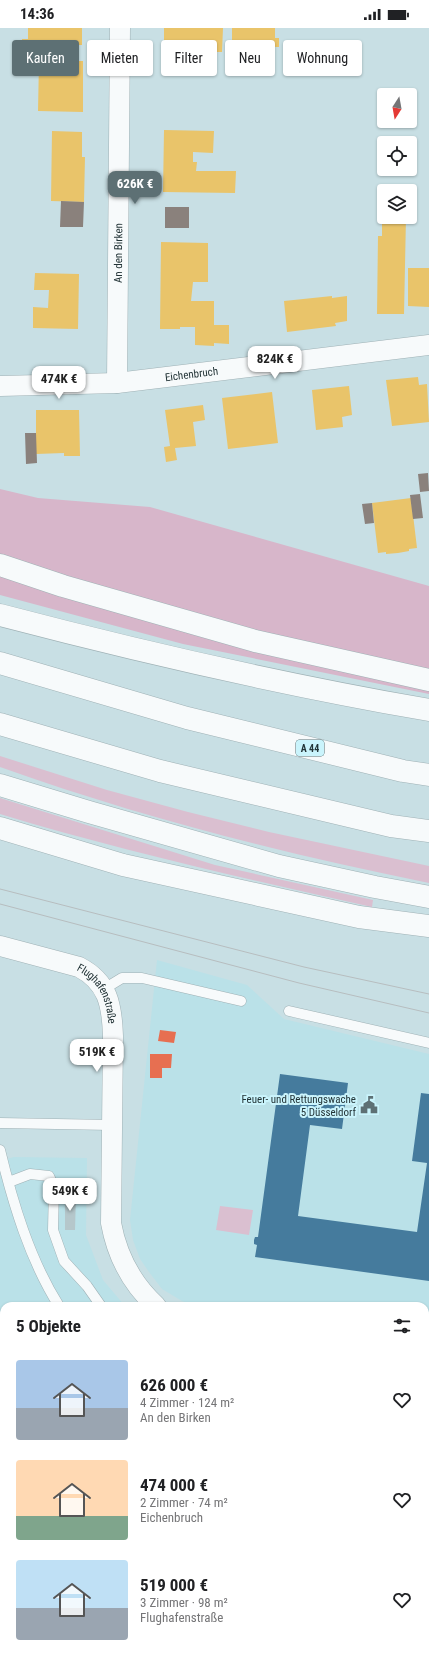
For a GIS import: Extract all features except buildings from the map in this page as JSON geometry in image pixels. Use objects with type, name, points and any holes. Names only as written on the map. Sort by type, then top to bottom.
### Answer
[{"type":"main road","points":[[0,565],[71,588],[255,641],[429,680]]},
{"type":"main road","points":[[0,615],[190,661],[301,685],[429,710]]},
{"type":"main road","name":"A 44","points":[[0,663],[187,718],[403,771],[429,775]]},
{"type":"main road","points":[[0,724],[160,771],[391,826],[429,832]]},
{"type":"main road","points":[[0,785],[279,866],[429,897]]},
{"type":"main road","points":[[0,828],[123,865],[360,917],[429,926]]},
{"type":"street","name":"An den Birken","points":[[117,383],[120,28]]},
{"type":"street","name":"Eichenbruch","points":[[0,386],[117,383],[429,345]]},
{"type":"street","name":"Flughafenstraße","points":[[0,946],[79,967],[89,972],[104,989],[110,1003],[113,1016],[110,1207],[114,1240],[120,1257],[130,1277],[142,1294],[151,1302]]},
{"type":"lane","points":[[104,989],[122,978],[142,978],[241,1001]]},
{"type":"lane","points":[[289,1011],[429,1043]]},
{"type":"lane","points":[[0,1122],[112,1125]]},
{"type":"lane","points":[[0,1150],[23,1228],[39,1270],[57,1302]]},
{"type":"lane","points":[[9,1182],[30,1174],[49,1176],[54,1187],[53,1230],[64,1261],[87,1286],[98,1302]]},
{"type":"shaded area","points":[[0,489],[38,498],[150,507],[429,586],[429,694],[183,644],[0,595]]},
{"type":"shaded area","points":[[0,756],[107,790],[188,812],[269,832],[429,866],[429,883],[266,847],[159,818],[0,767]]},
{"type":"shaded area","points":[[0,798],[215,865],[373,900],[372,907],[185,864],[0,814]]},
{"type":"shaded area","points":[[157,960],[247,985],[284,1019],[429,1054],[429,1302],[185,1302],[162,1289],[140,1259],[133,1240],[130,1220]]},
{"type":"shaded area","points":[[14,1157],[87,1158],[86,1235],[103,1280],[122,1302],[0,1302],[0,1161]]},
{"type":"shaded area","points":[[220,1206],[253,1210],[249,1235],[216,1230]]},
{"type":"tram line","points":[[0,889],[304,967],[429,994]]},
{"type":"tram line","points":[[0,904],[299,983],[429,1013]]},
{"type":"place","name":"Feuer- und Rettungswache 5 Düsseldorf","points":[[369,1105]]}]
